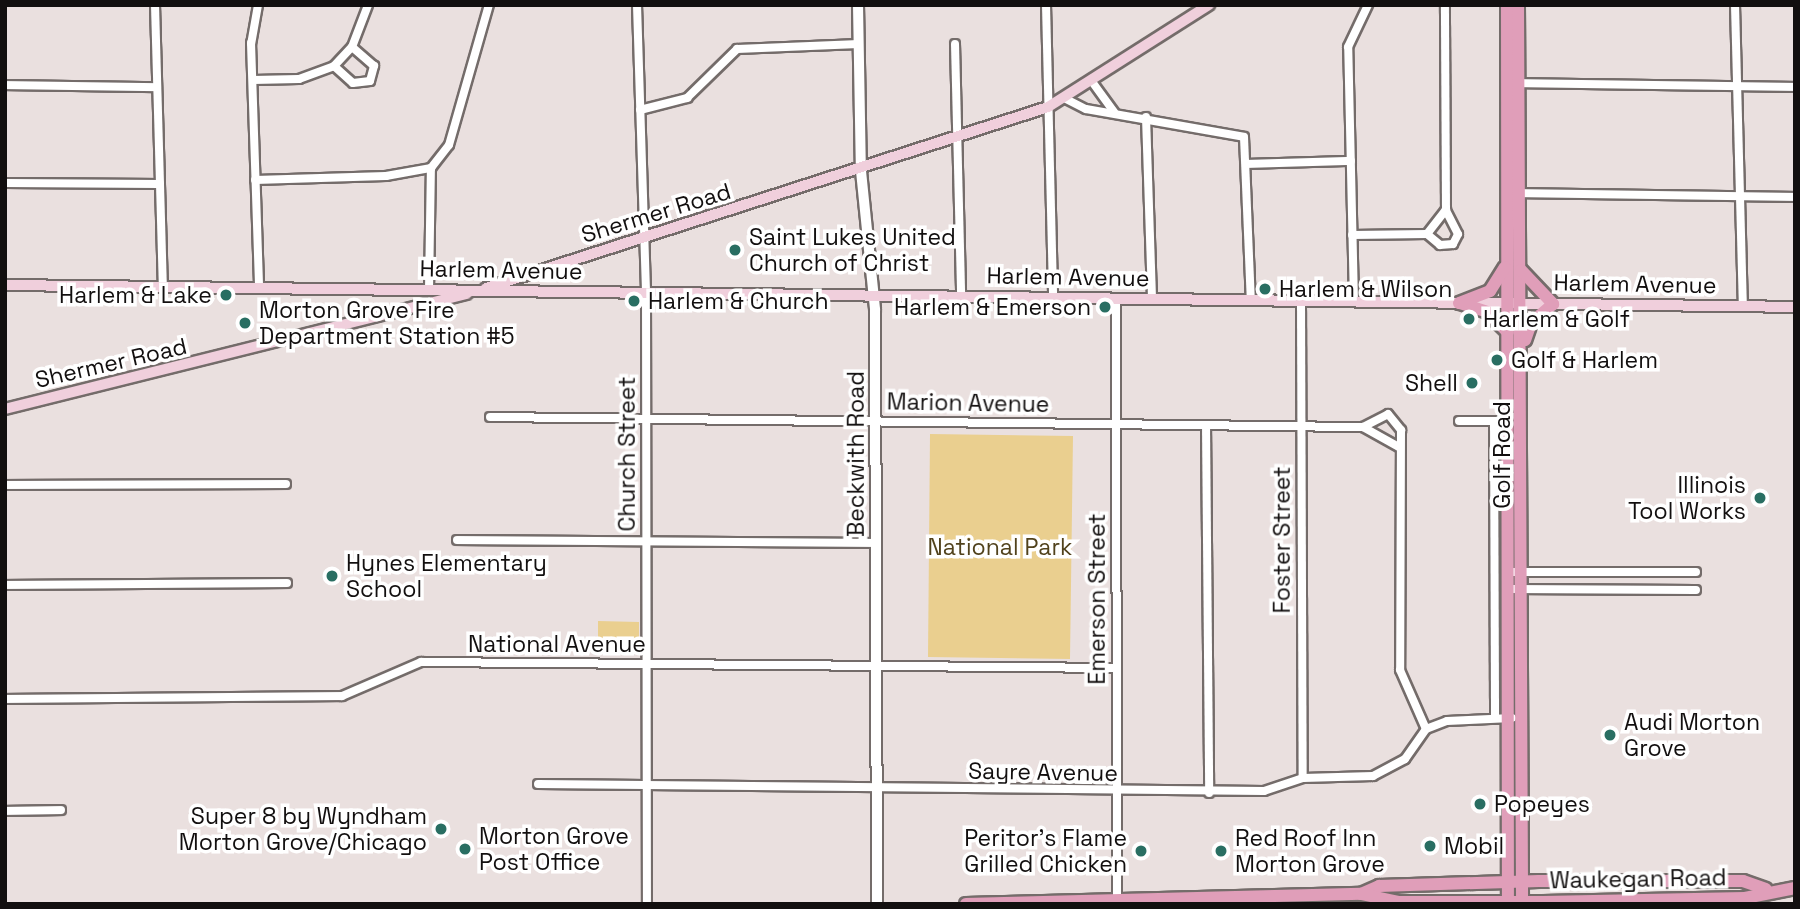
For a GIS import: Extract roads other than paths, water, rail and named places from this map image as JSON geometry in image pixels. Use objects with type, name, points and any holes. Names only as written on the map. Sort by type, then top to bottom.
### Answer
[{"type":"main road","name":"Shermer Road","points":[[5,409],[420,310],[955,141],[1066,99],[1209,5]]},
{"type":"main road","name":"Golf Road","points":[[1507,5],[1513,83],[1514,193],[1521,270],[1508,332],[1508,421],[1517,572]]},
{"type":"main road","name":"Golf Road","points":[[1513,83],[1518,5]]},
{"type":"main road","name":"Golf Road","points":[[1508,903],[1516,718],[1522,351],[1508,256],[1514,193]]},
{"type":"main road","points":[[1459,303],[1490,291],[1508,256]]},
{"type":"main road","points":[[1521,270],[1553,304],[1531,323],[1522,351]]},
{"type":"main road","name":"Harlem Avenue","points":[[5,285],[1795,307]]},
{"type":"main road","points":[[1459,303],[1487,312],[1508,332]]},
{"type":"main road","name":"Golf Road","points":[[1516,718],[1522,903]]},
{"type":"main road","name":"Waukegan Road","points":[[1361,894],[1379,886],[1508,882],[1743,881],[1766,889],[1795,888]]},
{"type":"main road","name":"Waukegan Road","points":[[1361,894],[1398,902],[1522,903],[1745,898],[1766,889]]},
{"type":"main road","points":[[966,904],[1361,894]]},
{"type":"street","points":[[155,5],[163,286]]},
{"type":"street","points":[[258,5],[253,80],[259,287]]},
{"type":"street","points":[[253,80],[299,79],[334,66],[352,47],[368,5]]},
{"type":"street","points":[[429,290],[430,168],[449,145],[489,5]]},
{"type":"street","name":"Church Street","points":[[637,5],[646,293],[648,904]]},
{"type":"street","name":"Beckwith Road","points":[[858,5],[861,171],[873,296],[877,904]]},
{"type":"street","points":[[1046,5],[1053,298]]},
{"type":"street","points":[[1354,302],[1348,47],[1368,5]]},
{"type":"street","points":[[1352,235],[1427,234],[1440,245],[1453,244],[1458,234],[1446,210],[1445,5]]},
{"type":"street","points":[[1735,5],[1743,306]]},
{"type":"street","points":[[640,110],[687,97],[737,49],[859,44]]},
{"type":"street","points":[[955,44],[955,141],[961,297]]},
{"type":"street","points":[[334,66],[353,83],[370,81],[374,66],[352,47]]},
{"type":"street","points":[[1093,83],[1114,112]]},
{"type":"street","points":[[1513,83],[1795,87]]},
{"type":"street","points":[[5,85],[157,87]]},
{"type":"street","points":[[1066,99],[1114,112],[1236,131],[1249,147],[1251,301]]},
{"type":"street","points":[[1146,117],[1153,299]]},
{"type":"street","points":[[1249,164],[1351,161]]},
{"type":"street","points":[[255,180],[386,176],[430,168]]},
{"type":"street","points":[[5,183],[160,184]]},
{"type":"street","points":[[1514,193],[1795,197]]},
{"type":"street","points":[[1427,234],[1446,210]]},
{"type":"street","name":"Emerson Street","points":[[1116,299],[1116,899]]},
{"type":"street","name":"Foster Street","points":[[1301,301],[1303,778]]},
{"type":"street","points":[[1363,427],[1388,414],[1397,417],[1400,670],[1426,729],[1494,718],[1516,718]]},
{"type":"street","name":"Marion Avenue","points":[[490,417],[1363,427],[1399,447]]},
{"type":"street","points":[[1460,421],[1508,421]]},
{"type":"street","points":[[1494,421],[1494,718]]},
{"type":"street","points":[[1206,425],[1209,793]]},
{"type":"street","points":[[5,485],[286,484]]},
{"type":"street","points":[[457,540],[876,543]]},
{"type":"street","points":[[1517,572],[1696,572]]},
{"type":"street","points":[[5,585],[287,583]]},
{"type":"street","points":[[1517,589],[1696,590]]},
{"type":"street","name":"National Avenue","points":[[5,699],[342,696],[413,663],[1116,668]]},
{"type":"street","name":"Sayre Avenue","points":[[538,784],[1209,793],[1264,791],[1303,778],[1373,776],[1405,759],[1426,729]]},
{"type":"street","points":[[5,811],[61,810]]},
{"type":"place","name":"Saint Lukes United Church of Christ","points":[[735,250]]},
{"type":"place","name":"Harlem & Wilson","points":[[1265,289]]},
{"type":"place","name":"Harlem & Lake","points":[[226,295]]},
{"type":"place","name":"Harlem & Church","points":[[634,301]]},
{"type":"place","name":"Harlem & Emerson","points":[[1105,307]]},
{"type":"place","name":"Harlem & Golf","points":[[1469,319]]},
{"type":"place","name":"Morton Grove Fire Department Station #5","points":[[245,323]]},
{"type":"place","name":"Golf & Harlem","points":[[1497,360]]},
{"type":"place","name":"Shell","points":[[1472,383]]},
{"type":"place","name":"Illinois Tool Works","points":[[1760,498]]},
{"type":"place","name":"Hynes Elementary School","points":[[332,576]]},
{"type":"place","name":"Audi Morton Grove","points":[[1610,735]]},
{"type":"place","name":"Popeyes","points":[[1480,804]]},
{"type":"place","name":"Super 8 by Wyndham Morton Grove/Chicago","points":[[441,829]]},
{"type":"place","name":"Mobil","points":[[1430,846]]},
{"type":"place","name":"Morton Grove Post Office","points":[[465,849]]},
{"type":"place","name":"Peritor's Flame Grilled Chicken","points":[[1141,851]]},
{"type":"place","name":"Red Roof Inn Morton Grove","points":[[1221,851]]},
{"type":"park label","name":"National Park","points":[[1000,547]]}]
